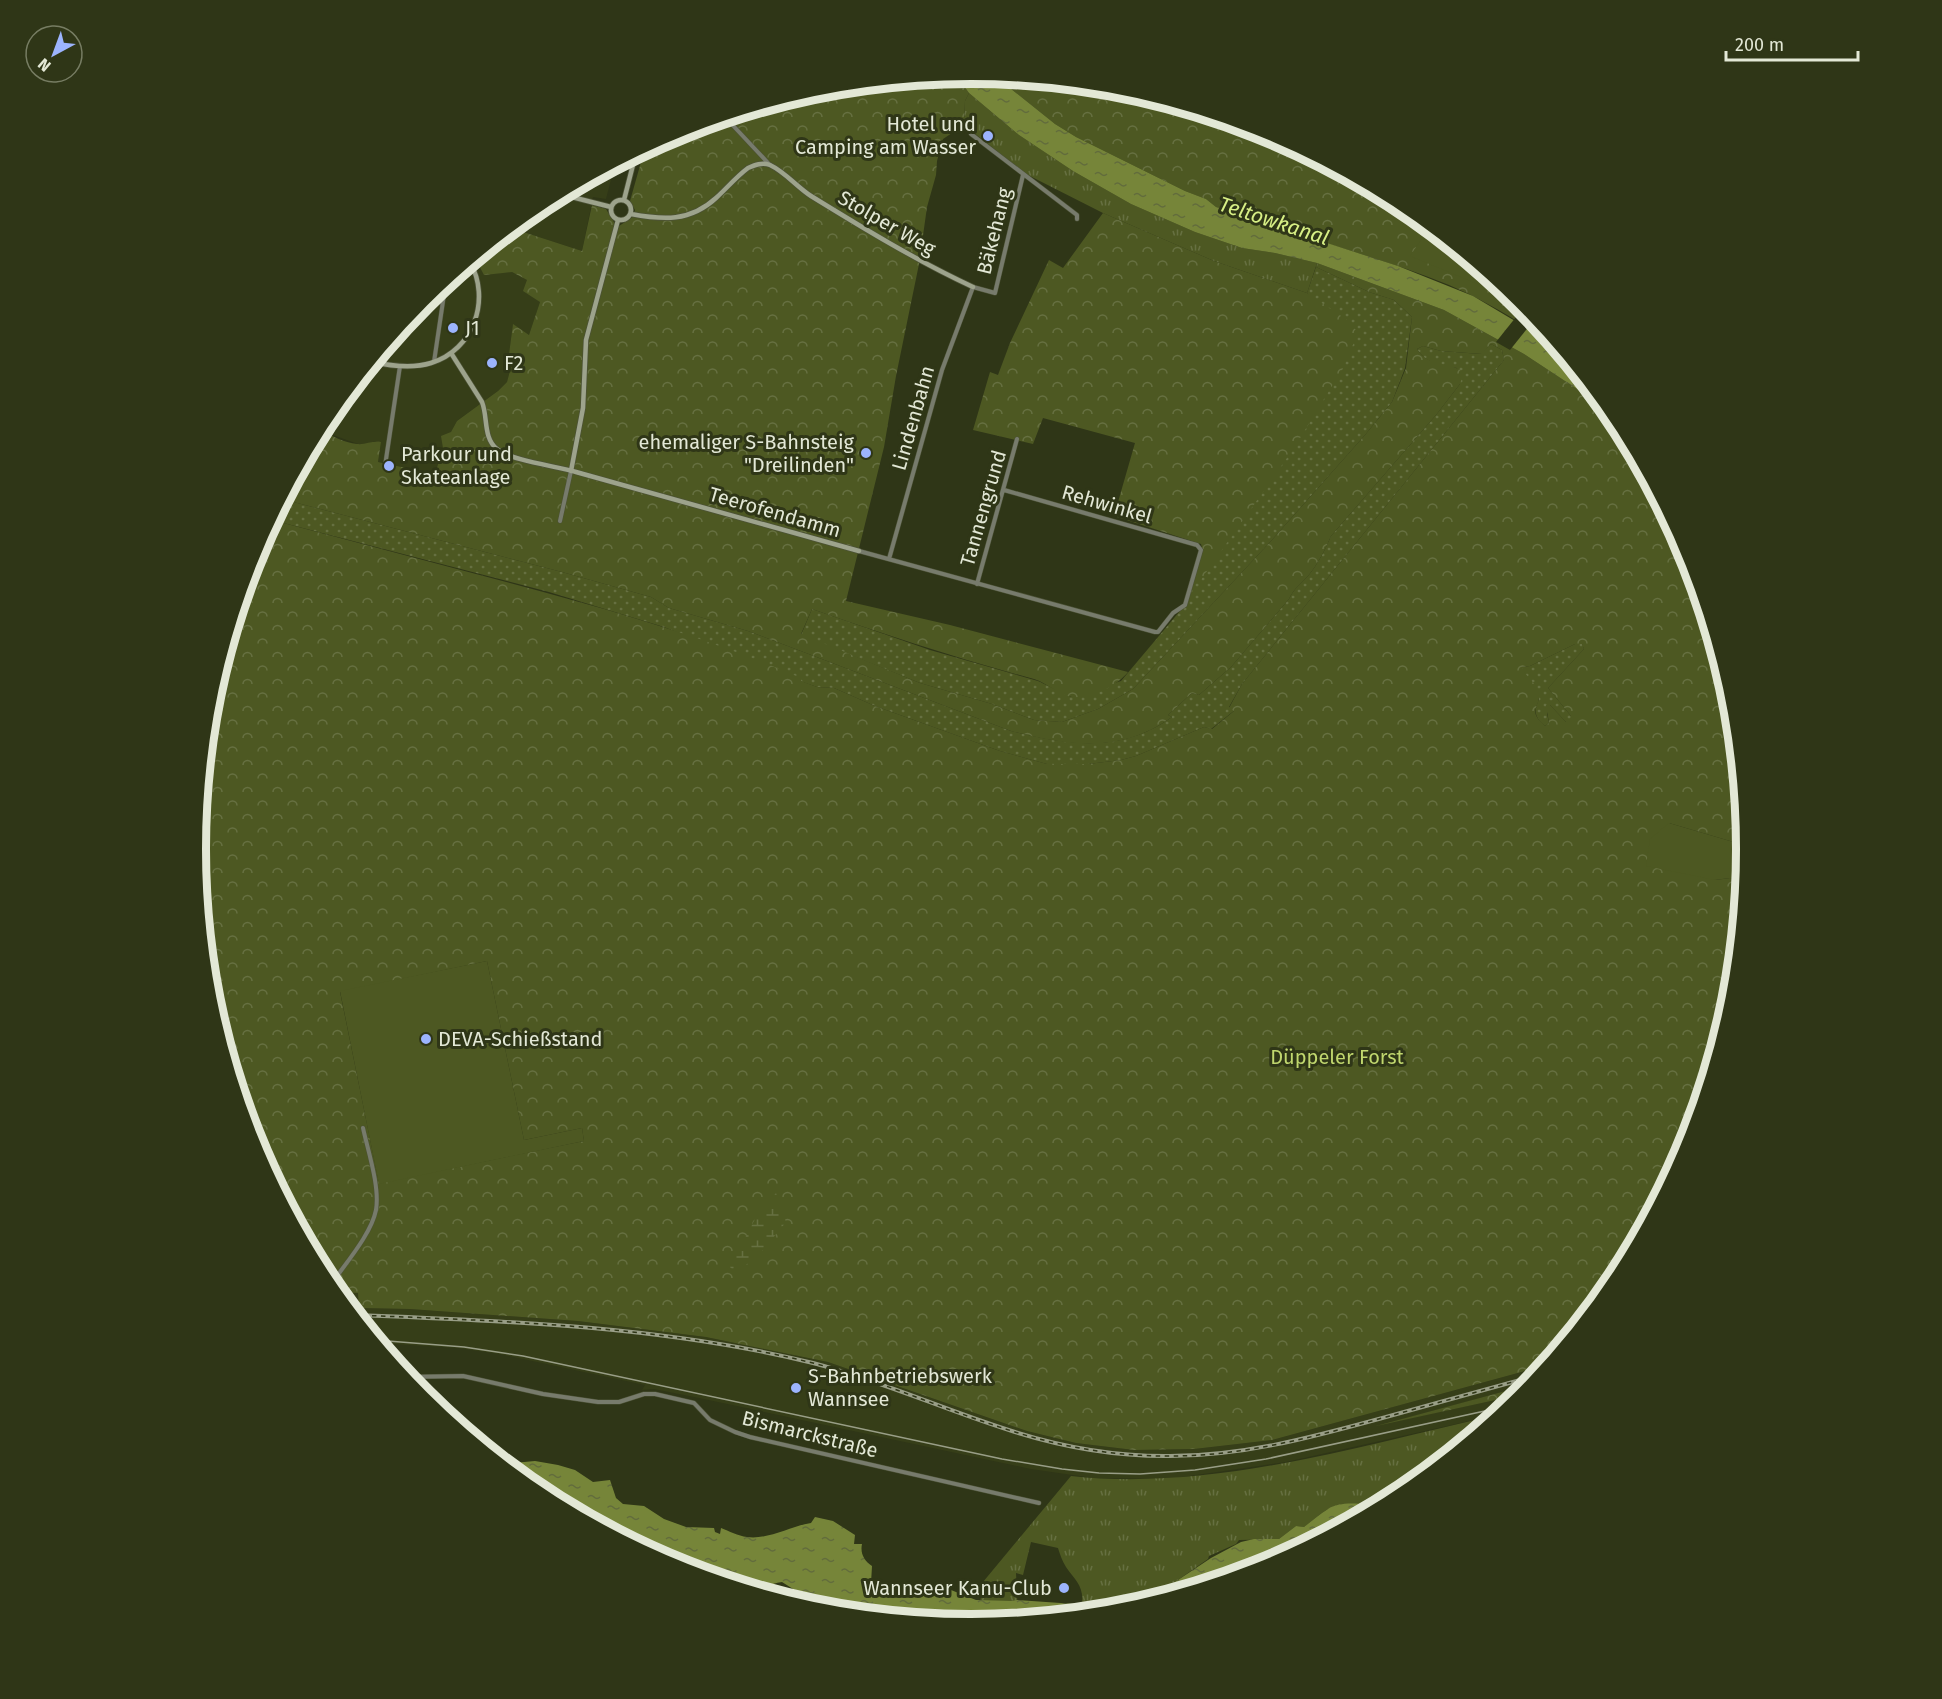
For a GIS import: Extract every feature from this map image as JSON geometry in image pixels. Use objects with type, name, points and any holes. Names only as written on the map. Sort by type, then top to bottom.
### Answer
[{"type":"street","name":"Stolper Weg","points":[[731,123],[771,166],[810,195],[946,274],[973,287],[995,293]]},
{"type":"street","name":"Bäkehang","points":[[971,134],[1077,215],[1077,219]]},
{"type":"street","points":[[624,200],[634,162]]},
{"type":"street","points":[[631,214],[630,204],[624,200],[616,201],[611,207],[611,213],[618,220],[624,220],[631,214],[676,219],[708,206],[748,168],[761,164],[771,166]]},
{"type":"street","name":"Bäkehang","points":[[995,293],[1023,176]]},
{"type":"street","points":[[572,197],[611,207]]},
{"type":"street","points":[[560,521],[583,408],[586,340],[618,220]]},
{"type":"street","points":[[380,363],[400,366],[434,363],[451,353],[467,336],[478,313],[480,293],[473,268]]},
{"type":"street","name":"Lindenbahn","points":[[889,559],[942,370],[973,287]]},
{"type":"street","points":[[434,363],[444,295]]},
{"type":"street","name":"Teerofendamm","points":[[451,353],[482,402],[488,437],[496,448],[511,456],[1151,631]]},
{"type":"street","points":[[385,466],[400,366]]},
{"type":"street","name":"Tannengrund","points":[[977,584],[1017,439]]},
{"type":"street","name":"Rehwinkel","points":[[1004,490],[1197,545],[1201,550],[1185,605],[1173,613],[1158,632],[1151,631]]},
{"type":"street","points":[[336,1277],[369,1229],[376,1210],[376,1194],[363,1128]]},
{"type":"street","name":"Bismarckstraße","points":[[417,1377],[463,1377],[543,1394],[598,1402],[619,1402],[644,1394],[656,1394],[694,1403],[715,1423],[750,1437],[1039,1503]]},
{"type":"shaded area","points":[[613,174],[606,199],[593,197],[582,251],[520,231],[546,213]]},
{"type":"shaded area","points":[[478,264],[484,274],[512,272],[527,280],[540,302],[529,335],[513,325],[509,354],[511,367],[507,382],[457,421],[443,447],[435,474],[378,462],[381,442],[358,444],[329,434],[364,383],[395,345],[430,308]]},
{"type":"shaded area","points":[[347,1293],[359,1293],[359,1308],[410,1309],[578,1321],[706,1337],[828,1362],[1027,1431],[1076,1443],[1134,1450],[1194,1449],[1272,1440],[1533,1369],[1514,1389],[1392,1422],[1505,1398],[1484,1418],[1286,1462],[1169,1479],[1093,1478],[1031,1469],[654,1389],[642,1390],[645,1385],[500,1354],[458,1348],[387,1344],[364,1316]]},
{"type":"green space","name":"Düppeler Forst","points":[[963,84],[969,93],[965,101],[964,125],[943,139],[937,161],[884,447],[846,601],[950,625],[1128,672],[1103,690],[1087,696],[1072,697],[1034,679],[923,646],[812,609],[801,634],[920,683],[992,704],[1034,720],[1062,722],[1098,709],[1133,689],[1271,541],[1392,402],[1406,368],[1412,317],[1394,300],[1369,292],[1316,267],[1317,263],[1444,310],[1524,354],[1587,395],[1634,467],[1658,511],[1696,603],[1722,700],[1735,799],[1736,843],[1669,823],[1715,880],[1735,879],[1735,900],[1722,999],[1696,1096],[1678,1142],[1658,1188],[1607,1275],[1578,1316],[1533,1369],[1272,1440],[1194,1449],[1134,1450],[1076,1443],[1027,1431],[828,1362],[706,1337],[578,1321],[410,1309],[359,1308],[358,1293],[347,1293],[335,1275],[284,1188],[257,1125],[259,1119],[254,1117],[246,1096],[220,999],[207,900],[207,799],[220,700],[246,603],[279,522],[631,617],[717,645],[801,678],[801,681],[817,687],[834,688],[875,706],[1000,751],[1047,764],[1088,764],[1121,760],[1136,756],[1204,727],[1212,729],[1234,711],[1229,708],[1242,684],[1504,360],[1502,350],[1491,344],[1482,354],[1441,351],[1423,346],[1417,349],[1433,362],[1452,366],[1464,372],[1460,384],[1331,536],[1312,571],[1231,667],[1199,695],[1192,693],[1168,715],[1172,717],[1153,729],[1114,742],[1094,744],[1054,740],[1011,731],[748,631],[669,608],[651,597],[289,501],[329,434],[352,443],[381,442],[378,462],[435,474],[443,448],[441,436],[451,432],[457,421],[507,382],[511,367],[509,354],[513,324],[529,335],[540,302],[523,291],[527,280],[512,272],[484,275],[478,264],[520,231],[582,251],[592,205],[606,209],[615,224],[619,226],[634,216],[635,210],[630,201],[642,158],[725,125],[773,110],[822,99],[871,91]],"holes":[[[1575,644],[1582,644],[1584,649],[1548,688],[1571,716],[1571,722],[1566,722],[1550,705],[1546,705],[1549,723],[1545,726],[1535,712],[1538,691],[1522,667],[1530,666]],[[487,961],[524,1140],[582,1128],[584,1141],[379,1183],[340,992]]]},
{"type":"green space","points":[[1007,85],[1071,91],[1120,99],[1169,110],[1264,142],[1310,163],[1396,213],[1476,274],[1535,332],[1491,306],[1449,285],[1216,207],[1206,199],[1185,191],[1076,137],[1055,124]]},
{"type":"green space","points":[[969,93],[1019,135],[1073,171],[1131,204],[1195,232],[1242,248],[1317,263],[1307,293],[1214,261],[1103,213],[1026,174],[964,125],[965,101]]},
{"type":"green space","points":[[1103,213],[1214,261],[1307,293],[1350,322],[1358,333],[1343,368],[1294,448],[1200,581],[1191,583],[1203,551],[1201,544],[1114,516],[1135,443],[1043,418],[1033,444],[973,430],[990,372],[998,375],[1010,343],[1049,260],[1063,268]]},
{"type":"green space","points":[[1425,234],[1495,292],[1492,290],[1410,256]]},
{"type":"green space","points":[[1316,267],[1369,292],[1394,300],[1412,317],[1405,368],[1392,402],[1271,541],[1133,689],[1098,709],[1062,722],[1034,720],[992,704],[920,683],[801,635],[812,609],[930,650],[1038,681],[1071,697],[1121,681],[1185,605],[1191,583],[1312,298],[1307,293]]},
{"type":"green space","points":[[1491,344],[1502,350],[1504,360],[1242,684],[1229,707],[1235,710],[1211,729],[1204,727],[1136,756],[1121,760],[1088,764],[1047,764],[1000,751],[875,706],[834,688],[817,687],[800,681],[664,627],[549,592],[279,522],[289,501],[562,572],[651,597],[669,608],[748,631],[1011,731],[1053,740],[1094,743],[1114,741],[1153,729],[1172,717],[1168,715],[1192,693],[1199,695],[1231,667],[1312,571],[1331,536],[1460,384],[1457,368],[1429,361],[1417,349],[1423,346],[1441,351],[1481,354]]},
{"type":"green space","points":[[1582,643],[1584,649],[1548,688],[1571,716],[1572,722],[1566,722],[1550,705],[1547,714],[1549,723],[1545,726],[1536,714],[1539,699],[1521,667],[1530,666],[1575,644]]},
{"type":"green space","points":[[1669,823],[1736,843],[1735,879],[1715,880],[1646,866],[1650,839]]},
{"type":"green space","name":"DEVA-Schießstand","points":[[487,961],[524,1140],[582,1128],[584,1141],[379,1184],[340,991]]},
{"type":"green space","points":[[1668,1166],[1651,1201],[1651,1169]]},
{"type":"green space","points":[[776,1193],[786,1222],[754,1261],[733,1270],[730,1267],[755,1219]]},
{"type":"green space","points":[[1514,1389],[1505,1398],[1376,1426]]},
{"type":"green space","points":[[1483,1418],[1437,1457],[1366,1505],[1343,1504],[1329,1508],[1304,1527],[1296,1526],[1279,1539],[1239,1540],[1236,1544],[1209,1556],[1172,1584],[1156,1592],[1093,1604],[1082,1603],[1080,1588],[1061,1558],[1058,1548],[1031,1542],[1023,1575],[1016,1573],[1018,1613],[998,1614],[979,1611],[983,1582],[1071,1476],[1124,1479],[1233,1472],[1341,1451]]},
{"type":"water","points":[[963,84],[1007,85],[1055,124],[1076,137],[1185,191],[1206,199],[1216,207],[1398,266],[1473,296],[1536,334],[1587,395],[1524,354],[1444,310],[1317,263],[1242,248],[1195,232],[1131,204],[1073,171],[1019,135],[969,93]]},
{"type":"water","points":[[535,1461],[558,1465],[575,1470],[593,1482],[610,1480],[616,1498],[623,1504],[644,1506],[664,1519],[686,1527],[714,1528],[715,1532],[720,1534],[721,1528],[737,1535],[763,1537],[811,1523],[815,1517],[833,1521],[855,1535],[854,1544],[862,1544],[863,1556],[872,1566],[871,1583],[877,1590],[886,1590],[900,1585],[941,1586],[976,1600],[1017,1600],[1089,1605],[1021,1613],[971,1615],[871,1608],[804,1596],[782,1582],[769,1585],[758,1584],[678,1557],[632,1536],[588,1512],[514,1463]]},
{"type":"water","points":[[1365,1505],[1310,1536],[1264,1557],[1156,1592],[1241,1542],[1254,1539],[1279,1539],[1296,1526],[1304,1527],[1333,1506]]},
{"type":"water","points":[[1147,1592],[1156,1592],[1128,1598]]},
{"type":"pier","points":[[1516,317],[1529,326],[1510,350],[1496,342]]},
{"type":"tram line","points":[[384,1341],[464,1347],[523,1356],[1002,1459],[1099,1473],[1140,1474],[1195,1470],[1266,1459],[1493,1409]]},
{"type":"railway","points":[[364,1315],[585,1327],[700,1341],[757,1351],[839,1370],[1033,1437],[1089,1450],[1146,1456],[1221,1453],[1277,1444],[1523,1379]]},
{"type":"place","name":"Hotel und Camping am Wasser","points":[[988,136]]},
{"type":"place","name":"J1","points":[[453,328]]},
{"type":"place","name":"F2","points":[[492,363]]},
{"type":"place","name":"ehemaliger S-Bahnsteig \"Dreilinden\"","points":[[866,453]]},
{"type":"place","name":"Parkour und Skateanlage","points":[[389,466]]},
{"type":"place","name":"DEVA-Schießstand","points":[[426,1039]]},
{"type":"place","name":"S-Bahnbetriebswerk Wannsee","points":[[796,1388]]},
{"type":"place","name":"Wannseer Kanu-Club","points":[[1064,1588]]},
{"type":"water label","name":"Teltowkanal","points":[[1274,221]]}]
